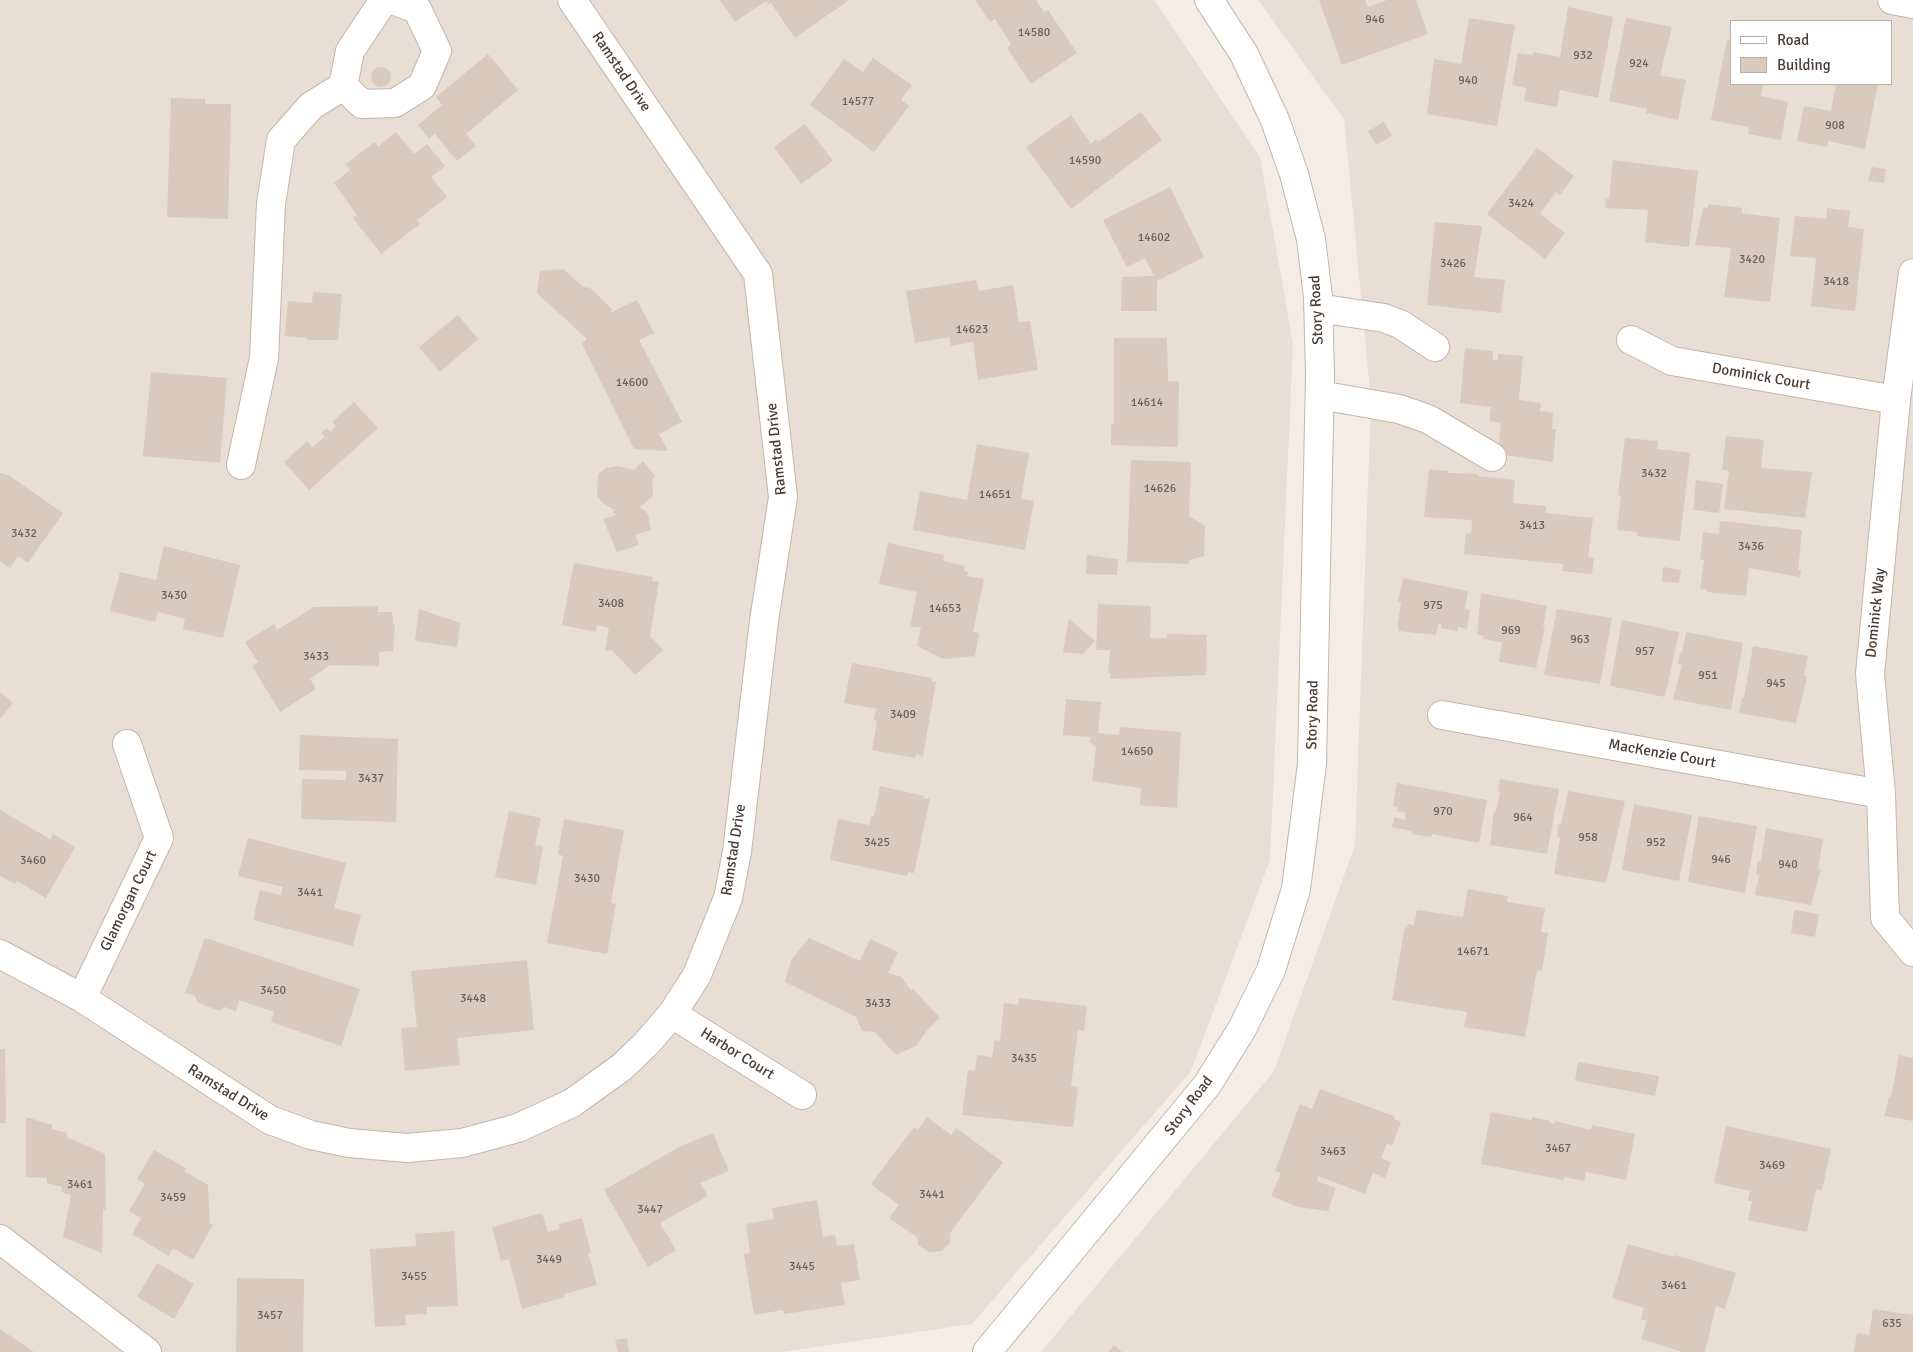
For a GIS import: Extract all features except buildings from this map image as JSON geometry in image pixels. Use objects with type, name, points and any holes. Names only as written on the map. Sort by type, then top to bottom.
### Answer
[{"type":"street","points":[[241,465],[264,358],[271,204],[281,140],[311,106],[343,86],[350,51],[384,0]]},
{"type":"street","points":[[343,86],[362,104],[394,103],[422,86],[437,51],[418,10],[392,0]]},
{"type":"street","name":"Ramstad Drive","points":[[0,954],[82,998],[270,1120],[311,1135],[349,1143],[407,1148],[462,1143],[518,1128],[572,1103],[622,1067],[646,1044],[672,1014],[697,974],[728,898],[737,852],[764,621],[783,497],[758,274],[572,0]]},
{"type":"street","name":"Story Road","points":[[987,1352],[1207,1085],[1242,1029],[1271,970],[1296,888],[1312,764],[1320,395],[1318,308],[1311,239],[1291,165],[1275,120],[1244,54],[1209,0]]},
{"type":"street","points":[[1892,0],[1913,4]]},
{"type":"street","name":"Dominick Way","points":[[1911,949],[1885,918],[1881,794],[1870,674],[1896,400],[1913,273]]},
{"type":"street","points":[[1318,308],[1384,318],[1400,324],[1436,347]]},
{"type":"street","name":"Dominick Court","points":[[1631,340],[1672,361],[1896,400]]},
{"type":"street","points":[[1320,395],[1399,409],[1428,419],[1492,457]]},
{"type":"street","name":"MacKenzie Court","points":[[1442,715],[1881,794]]},
{"type":"street","name":"Glamorgan Court","points":[[82,998],[159,838],[127,744]]},
{"type":"street","name":"Harbor Court","points":[[672,1014],[802,1095]]},
{"type":"street","points":[[0,1239],[147,1352]]},
{"type":"shaded area","points":[[0,0],[1154,0],[1260,157],[1293,344],[1270,860],[1191,1071],[972,1324],[782,1352],[0,1352]]},
{"type":"shaded area","points":[[1258,0],[1913,0],[1913,1352],[1041,1352],[1274,1071],[1355,845],[1371,401],[1344,119]]}]
